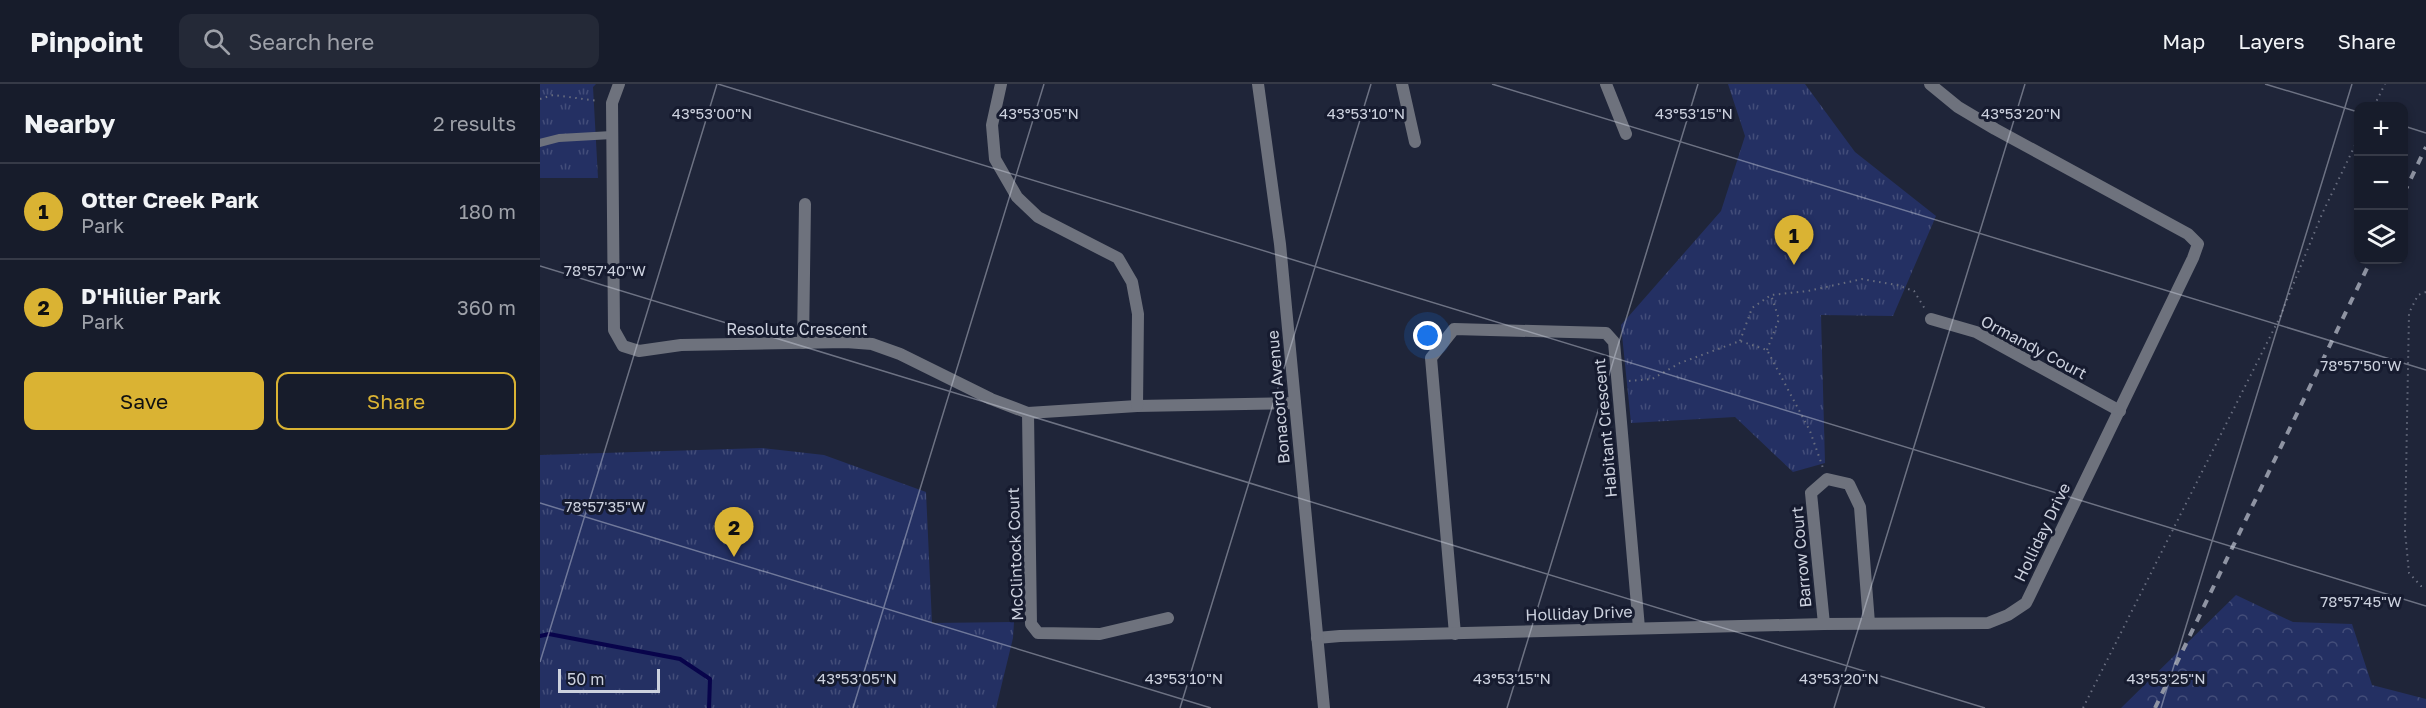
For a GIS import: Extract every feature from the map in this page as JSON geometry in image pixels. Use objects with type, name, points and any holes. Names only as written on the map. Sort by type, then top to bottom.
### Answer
[{"type":"street","name":"Resolute Crescent","points":[[619,84],[612,103],[614,330],[623,346],[639,351],[681,345],[872,344],[900,354],[991,399],[1028,412],[1137,406],[1295,403]]},
{"type":"street","points":[[1001,84],[992,125],[995,159],[1017,197],[1038,217],[1118,258],[1132,282],[1138,314],[1137,406]]},
{"type":"street","name":"Bonacord Avenue","points":[[1258,84],[1280,244],[1324,708]]},
{"type":"street","points":[[1402,84],[1415,142]]},
{"type":"street","points":[[1606,84],[1626,134]]},
{"type":"street","name":"Holliday Drive","points":[[1317,638],[1639,628],[1988,622],[2008,615],[2026,603],[2120,411],[2198,244],[2188,234],[1986,124],[1958,107],[1930,84]]},
{"type":"street","points":[[802,343],[805,204]]},
{"type":"street","name":"Ormandy Court","points":[[1930,318],[1976,332],[2120,411]]},
{"type":"street","name":"Habitant Crescent","points":[[1455,634],[1431,358],[1454,329],[1606,333],[1614,342],[1639,628]]},
{"type":"street","name":"McClintock Court","points":[[1028,412],[1031,624],[1038,633],[1100,634],[1168,618]]},
{"type":"street","points":[[1827,479],[1849,484],[1860,507],[1869,623]]},
{"type":"street","name":"Barrow Court","points":[[1824,624],[1811,493],[1827,479]]},
{"type":"lane","points":[[540,143],[559,138],[612,135]]},
{"type":"path","points":[[2376,102],[2385,84]]},
{"type":"path","points":[[540,99],[553,95],[612,103]]},
{"type":"path","points":[[2083,708],[2280,317],[2322,214],[2354,147]]},
{"type":"path","points":[[1740,341],[1752,308],[1771,295],[1808,291],[1862,279],[1897,285],[1914,291],[1930,318]]},
{"type":"path","points":[[2426,292],[2418,295],[2409,313],[2405,531],[2409,573],[2421,586],[2426,586]]},
{"type":"path","points":[[1767,350],[1779,319],[1771,295]]},
{"type":"path","points":[[1617,383],[1652,379],[1680,363],[1740,341],[1767,350],[1810,431],[1827,479]]},
{"type":"green space","points":[[540,84],[596,84],[593,87],[598,178],[540,178]]},
{"type":"green space","points":[[1728,84],[1805,84],[1855,152],[1936,216],[1893,316],[1821,315],[1825,463],[1793,472],[1735,417],[1631,423],[1621,325],[1721,211],[1745,136]]},
{"type":"green space","points":[[762,448],[824,455],[926,492],[932,623],[1014,622],[1013,638],[996,708],[540,708],[540,455]]},
{"type":"green space","points":[[2236,595],[2293,622],[2352,624],[2372,685],[2426,699],[2426,708],[2121,708]]},
{"type":"waterway","points":[[540,636],[549,634],[680,659],[710,679],[709,708]]},
{"type":"railway","points":[[2408,185],[2426,147]]},
{"type":"railway","points":[[2155,708],[2369,264]]},
{"type":"place","name":"Otter Creek Park","points":[[1794,265]]},
{"type":"place","name":"D'Hillier Park","points":[[734,557]]}]
